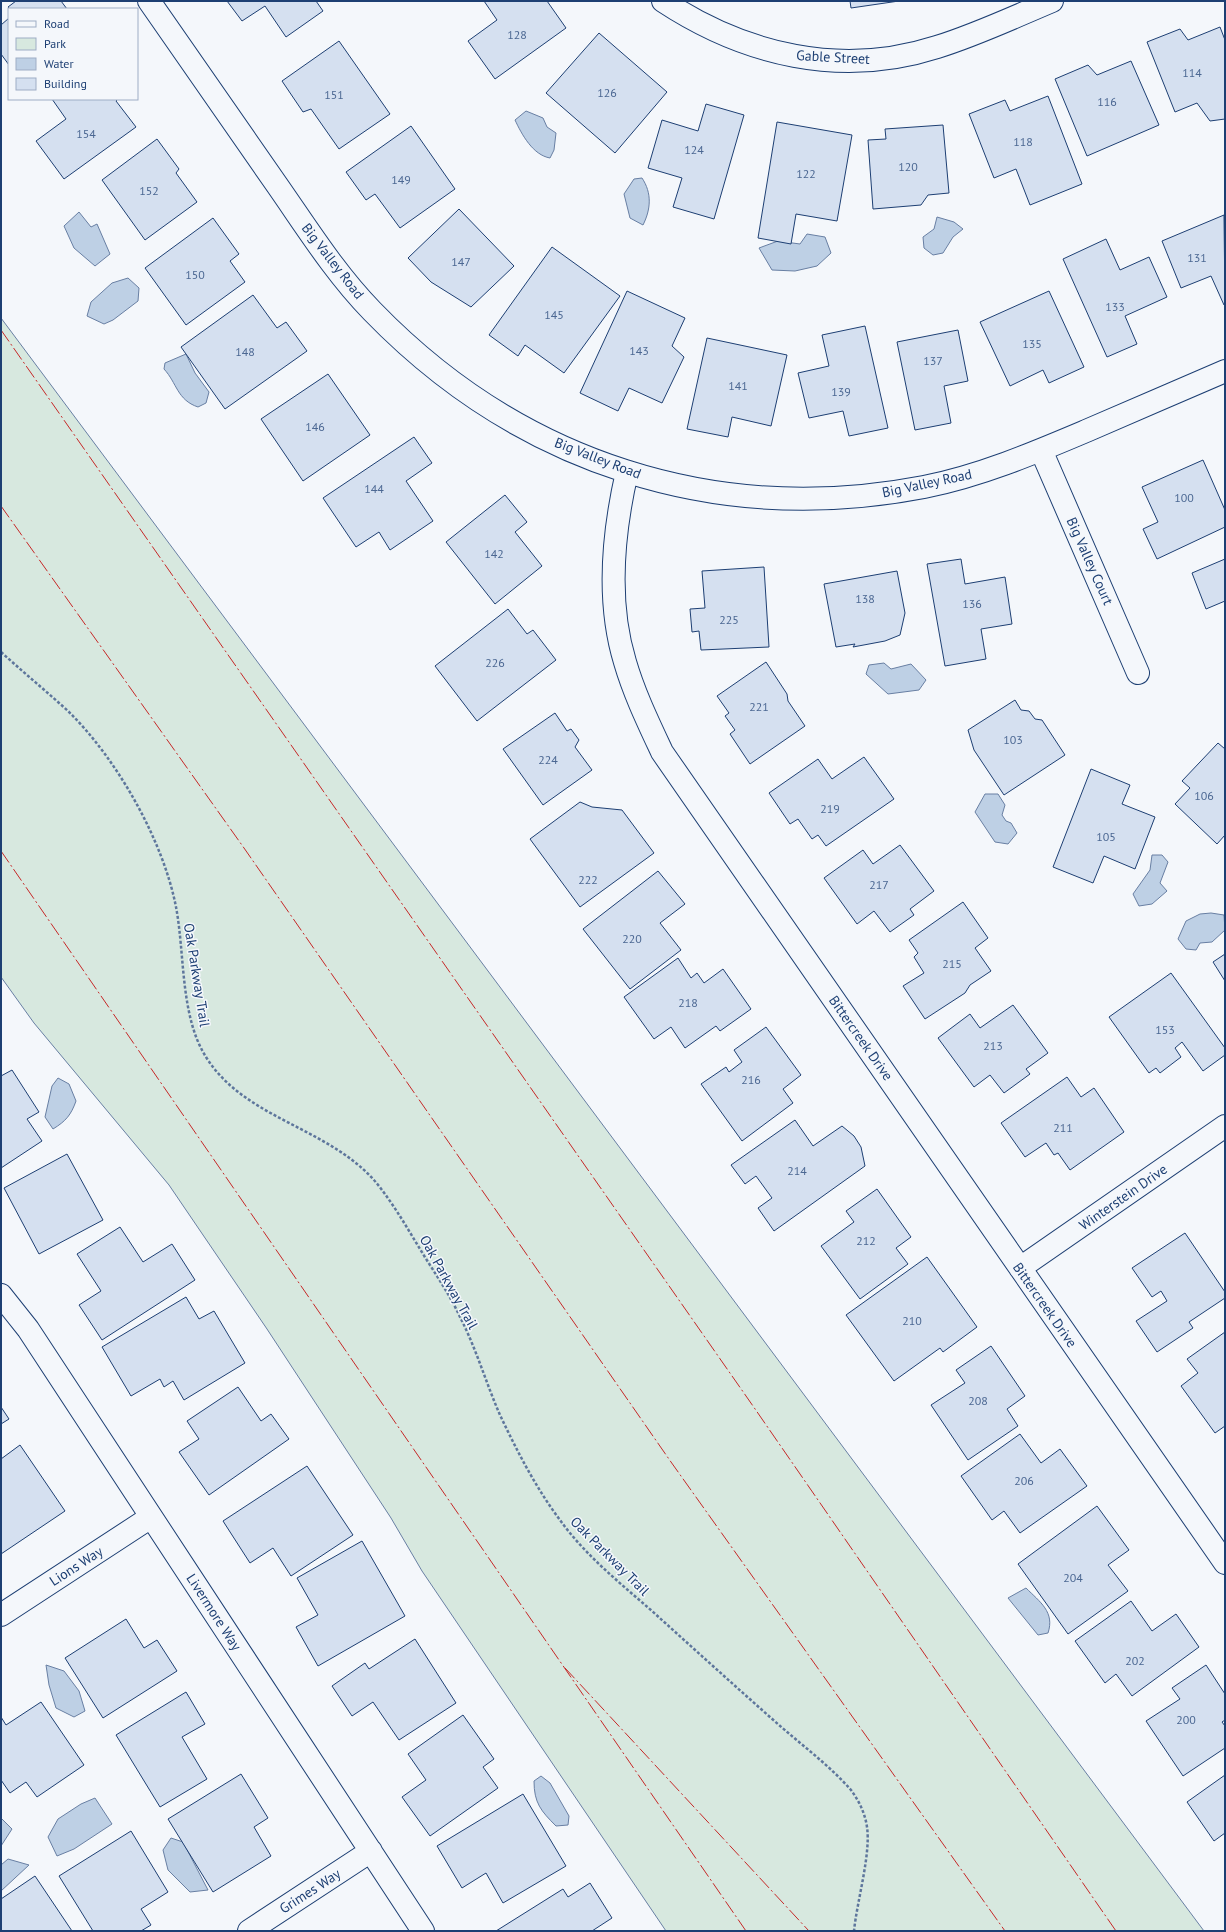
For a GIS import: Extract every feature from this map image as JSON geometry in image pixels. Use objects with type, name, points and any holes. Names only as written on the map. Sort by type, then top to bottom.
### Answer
[{"type":"street","name":"Big Valley Road","points":[[149,1],[330,261],[370,308],[414,352],[463,390],[516,424],[571,451],[627,472],[680,485],[733,494],[803,499],[865,496],[926,487],[986,471],[1041,450],[1225,371]]},
{"type":"street","name":"Gable Street","points":[[663,1],[714,31],[744,43],[775,53],[840,61],[872,60],[936,48],[1052,1]]},
{"type":"street","name":"Big Valley Court","points":[[1041,450],[1138,673]]},
{"type":"street","name":"Bittercreek Drive","points":[[627,472],[618,514],[613,563],[615,612],[624,660],[640,707],[662,752],[1225,1563]]},
{"type":"street","name":"Winterstein Drive","points":[[1020,1268],[1225,1126]]},
{"type":"street","name":"Livermore Way","points":[[1,1295],[28,1329],[423,1931]]},
{"type":"street","name":"Lions Way","points":[[1,1615],[151,1517]]},
{"type":"street","name":"Grimes Way","points":[[250,1931],[371,1851]]},
{"type":"path","name":"Oak Parkway Trail","points":[[1,652],[70,713],[93,740],[126,786],[152,833],[168,870],[177,909],[193,1028],[203,1053],[216,1072],[231,1087],[266,1111],[304,1129],[344,1153],[377,1184],[400,1216],[461,1318],[499,1413],[520,1455],[562,1523],[583,1547],[626,1588],[816,1757],[853,1793],[862,1808],[868,1828],[866,1853],[854,1931]]},
{"type":"green space","points":[[1,318],[1204,1931],[666,1931],[422,1571],[391,1518],[267,1329],[169,1185],[34,1023],[1,977]]},
{"type":"water","points":[[526,111],[543,118],[547,127],[556,133],[554,150],[550,158],[533,149],[518,126],[515,120]]},
{"type":"water","points":[[642,178],[648,189],[649,195],[648,213],[643,225],[630,218],[624,194],[634,179]]},
{"type":"water","points":[[79,212],[91,227],[97,224],[110,254],[95,266],[74,248],[64,226]]},
{"type":"water","points":[[937,217],[954,222],[963,229],[953,237],[943,253],[933,255],[924,248],[923,237],[934,229]]},
{"type":"water","points":[[807,234],[825,237],[831,253],[817,266],[795,271],[772,270],[759,248],[778,241],[800,244]]},
{"type":"water","points":[[128,278],[139,288],[138,301],[113,320],[104,324],[87,316],[91,302],[112,283]]},
{"type":"water","points":[[186,354],[195,373],[209,392],[206,403],[198,407],[191,404],[181,396],[164,369],[165,363]]},
{"type":"water","points":[[884,663],[891,669],[911,664],[926,680],[919,690],[888,694],[866,674],[869,665]]},
{"type":"water","points":[[985,794],[998,794],[1005,805],[1002,815],[1006,821],[1011,823],[1017,833],[1008,844],[995,842],[975,812]]},
{"type":"water","points":[[1152,855],[1162,855],[1168,862],[1160,883],[1167,891],[1152,904],[1139,906],[1133,894],[1150,870]]},
{"type":"water","points":[[1211,913],[1224,915],[1225,930],[1212,942],[1200,943],[1196,950],[1186,949],[1178,939],[1186,921],[1200,914]]},
{"type":"water","points":[[58,1078],[69,1084],[76,1101],[68,1117],[53,1129],[45,1117],[52,1086]]},
{"type":"water","points":[[1026,1588],[1041,1603],[1048,1613],[1050,1626],[1048,1633],[1038,1635],[1008,1598]]},
{"type":"water","points":[[46,1665],[64,1671],[79,1691],[85,1711],[74,1717],[56,1708],[49,1685]]},
{"type":"water","points":[[541,1776],[550,1783],[569,1816],[568,1825],[556,1826],[539,1806],[535,1795],[534,1781]]},
{"type":"water","points":[[95,1798],[112,1824],[74,1849],[57,1856],[48,1837],[58,1819],[81,1804]]},
{"type":"water","points":[[1,1818],[12,1829],[1,1846]]},
{"type":"water","points":[[171,1838],[183,1842],[208,1890],[190,1892],[168,1870],[163,1850]]},
{"type":"water","points":[[8,1859],[29,1865],[1,1891],[1,1865]]},
{"type":"building","points":[[16,1],[61,1],[66,8],[9,8],[8,7]]},
{"type":"building","points":[[227,1],[316,1],[323,11],[286,37],[265,6],[242,21]]},
{"type":"building","points":[[484,1],[547,1],[566,28],[495,79],[468,41],[497,20]]},
{"type":"building","points":[[850,1],[899,1],[851,8]]},
{"type":"building","points":[[8,19],[8,64],[1,54],[1,25]]},
{"type":"building","points":[[1220,27],[1225,40],[1225,119],[1210,121],[1197,103],[1175,112],[1147,42],[1180,29],[1188,40]]},
{"type":"building","points":[[599,33],[667,92],[615,153],[546,93]]},
{"type":"building","points":[[339,41],[390,114],[339,149],[311,109],[303,112],[282,81]]},
{"type":"building","points":[[1131,61],[1159,125],[1087,156],[1055,79],[1088,65],[1097,75]]},
{"type":"building","points":[[1048,96],[1082,184],[1030,205],[1016,169],[994,178],[969,114],[1005,100],[1010,111]]},
{"type":"building","points":[[53,100],[117,100],[116,101],[136,127],[64,179],[36,141],[66,119]]},
{"type":"building","points":[[706,104],[744,115],[714,219],[673,207],[682,178],[648,168],[662,120],[698,131]]},
{"type":"building","points":[[777,122],[852,135],[837,221],[796,214],[791,244],[758,238]]},
{"type":"building","points":[[943,125],[949,193],[928,195],[921,205],[873,209],[868,140],[886,139],[885,129]]},
{"type":"building","points":[[411,126],[455,189],[400,228],[375,194],[366,200],[346,172]]},
{"type":"building","points":[[157,139],[179,169],[176,173],[197,202],[145,240],[102,180]]},
{"type":"building","points":[[459,209],[514,266],[471,307],[431,282],[408,258]]},
{"type":"building","points":[[1224,215],[1224,305],[1211,276],[1181,288],[1162,241]]},
{"type":"building","points":[[213,218],[239,254],[230,261],[245,282],[186,325],[145,268]]},
{"type":"building","points":[[1106,239],[1120,270],[1149,257],[1167,297],[1125,316],[1137,344],[1107,357],[1063,259]]},
{"type":"building","points":[[552,247],[620,296],[564,373],[525,345],[518,356],[489,335]]},
{"type":"building","points":[[627,291],[685,318],[672,346],[684,357],[662,403],[629,388],[618,411],[580,393]]},
{"type":"building","points":[[1049,291],[1084,367],[1049,383],[1043,370],[1010,386],[980,322]]},
{"type":"building","points":[[253,295],[277,328],[286,322],[307,351],[225,409],[181,347]]},
{"type":"building","points":[[865,326],[888,428],[849,436],[843,411],[809,418],[798,373],[829,366],[822,335]]},
{"type":"building","points":[[958,330],[968,381],[944,386],[951,423],[915,430],[897,342]]},
{"type":"building","points":[[707,338],[787,355],[771,426],[732,417],[728,437],[687,429]]},
{"type":"building","points":[[328,374],[370,435],[303,481],[261,419]]},
{"type":"building","points":[[414,437],[432,463],[406,481],[433,521],[390,550],[379,532],[356,547],[323,498]]},
{"type":"building","points":[[1203,460],[1225,510],[1225,527],[1157,559],[1143,529],[1158,522],[1142,487]]},
{"type":"building","points":[[505,495],[527,522],[515,532],[542,566],[495,604],[446,542]]},
{"type":"building","points":[[961,559],[965,584],[1005,577],[1012,624],[981,629],[986,659],[945,666],[927,564]]},
{"type":"building","points":[[1225,559],[1225,601],[1206,609],[1192,573]]},
{"type":"building","points":[[764,567],[769,647],[701,650],[699,631],[692,632],[690,609],[705,608],[702,571]]},
{"type":"building","points":[[897,571],[905,613],[900,635],[885,641],[853,647],[855,644],[836,647],[824,584]]},
{"type":"building","points":[[508,609],[527,634],[533,630],[556,660],[477,721],[435,666]]},
{"type":"building","points":[[766,662],[787,694],[788,701],[805,726],[750,764],[730,734],[735,730],[725,716],[729,713],[717,696]]},
{"type":"building","points":[[1015,700],[1021,710],[1029,711],[1035,719],[1042,720],[1065,755],[1004,795],[974,750],[968,730]]},
{"type":"building","points":[[555,713],[567,731],[571,729],[579,740],[575,747],[592,770],[543,805],[503,749]]},
{"type":"building","points":[[1218,743],[1225,749],[1225,835],[1217,844],[1175,804],[1190,788],[1182,781]]},
{"type":"building","points":[[864,757],[894,799],[826,846],[818,835],[812,839],[798,819],[790,824],[769,793],[818,759],[832,779]]},
{"type":"building","points":[[1091,769],[1130,785],[1122,804],[1155,817],[1135,869],[1104,856],[1093,883],[1053,867]]},
{"type":"building","points":[[580,802],[592,807],[622,810],[654,853],[580,907],[530,839]]},
{"type":"building","points":[[900,845],[934,891],[910,909],[914,915],[890,932],[874,911],[857,924],[824,878],[863,850],[873,864]]},
{"type":"building","points":[[658,871],[685,904],[660,923],[681,950],[630,989],[583,929]]},
{"type":"building","points":[[963,902],[988,938],[975,948],[991,971],[970,985],[965,993],[925,1019],[903,986],[924,973],[914,957],[918,953],[909,940]]},
{"type":"building","points":[[1225,954],[1225,981],[1213,962]]},
{"type":"building","points":[[678,958],[691,978],[697,973],[704,983],[723,969],[751,1009],[720,1031],[716,1026],[685,1048],[671,1027],[654,1039],[624,997]]},
{"type":"building","points":[[1171,973],[1225,1048],[1225,1055],[1203,1071],[1182,1042],[1175,1048],[1181,1057],[1160,1073],[1156,1068],[1149,1073],[1109,1017]]},
{"type":"building","points":[[1013,1005],[1048,1053],[1026,1069],[1030,1074],[1004,1093],[990,1075],[974,1087],[938,1038],[970,1014],[980,1028]]},
{"type":"building","points":[[766,1027],[801,1075],[783,1089],[793,1103],[742,1141],[701,1084],[726,1067],[729,1072],[742,1062],[734,1050]]},
{"type":"building","points":[[12,1070],[39,1112],[27,1119],[42,1141],[1,1168],[1,1076]]},
{"type":"building","points":[[1067,1077],[1081,1097],[1094,1088],[1124,1132],[1070,1170],[1058,1153],[1054,1155],[1046,1143],[1025,1157],[1001,1123]]},
{"type":"building","points":[[795,1120],[813,1146],[842,1126],[854,1136],[861,1147],[865,1166],[774,1231],[758,1208],[772,1198],[756,1176],[745,1184],[731,1165]]},
{"type":"building","points":[[67,1154],[103,1220],[39,1254],[4,1188]]},
{"type":"building","points":[[877,1189],[911,1237],[896,1248],[908,1264],[860,1299],[821,1246],[854,1222],[846,1211]]},
{"type":"building","points":[[120,1227],[143,1262],[172,1244],[195,1280],[102,1340],[79,1305],[101,1291],[77,1254]]},
{"type":"building","points":[[1185,1233],[1225,1292],[1225,1298],[1189,1322],[1193,1328],[1157,1352],[1136,1321],[1167,1301],[1161,1291],[1152,1297],[1132,1268]]},
{"type":"building","points":[[927,1257],[977,1327],[943,1352],[940,1348],[894,1381],[846,1315]]},
{"type":"building","points":[[186,1297],[199,1319],[214,1311],[245,1363],[184,1400],[173,1381],[164,1387],[160,1379],[131,1396],[102,1347]]},
{"type":"building","points":[[1225,1332],[1225,1426],[1215,1433],[1181,1386],[1198,1373],[1187,1359]]},
{"type":"building","points":[[991,1346],[1025,1396],[1007,1409],[1018,1426],[968,1460],[931,1405],[965,1383],[956,1370]]},
{"type":"building","points":[[238,1387],[261,1421],[271,1414],[289,1439],[209,1495],[179,1452],[199,1439],[187,1421]]},
{"type":"building","points":[[1,1407],[9,1419],[1,1424]]},
{"type":"building","points":[[1020,1434],[1041,1463],[1060,1449],[1087,1486],[1020,1533],[1004,1511],[992,1520],[961,1476]]},
{"type":"building","points":[[20,1445],[65,1511],[1,1554],[1,1459]]},
{"type":"building","points":[[307,1466],[353,1535],[291,1576],[273,1548],[250,1563],[223,1521]]},
{"type":"building","points":[[1097,1506],[1129,1550],[1108,1565],[1128,1591],[1068,1634],[1018,1564]]},
{"type":"building","points":[[362,1541],[405,1616],[318,1666],[296,1627],[318,1615],[297,1578]]},
{"type":"building","points":[[1131,1601],[1152,1631],[1176,1614],[1199,1647],[1132,1696],[1116,1674],[1105,1683],[1075,1641]]},
{"type":"building","points":[[126,1619],[144,1648],[157,1640],[177,1671],[103,1718],[65,1658]]},
{"type":"building","points":[[415,1639],[456,1703],[399,1740],[373,1702],[352,1716],[332,1686],[365,1663],[369,1669]]},
{"type":"building","points":[[1206,1665],[1225,1694],[1225,1720],[1222,1722],[1225,1726],[1225,1748],[1183,1776],[1146,1721],[1180,1699],[1172,1688]]},
{"type":"building","points":[[186,1692],[205,1724],[182,1737],[207,1779],[160,1807],[116,1735]]},
{"type":"building","points":[[41,1702],[84,1765],[37,1797],[26,1782],[10,1793],[1,1780],[1,1717],[6,1725]]},
{"type":"building","points":[[463,1715],[494,1759],[483,1767],[498,1788],[430,1836],[402,1797],[426,1780],[408,1754]]},
{"type":"building","points":[[241,1774],[268,1818],[254,1827],[271,1856],[213,1892],[168,1819]]},
{"type":"building","points":[[1225,1775],[1225,1833],[1214,1841],[1187,1802]]},
{"type":"building","points":[[523,1794],[566,1866],[503,1903],[486,1873],[462,1888],[437,1846]]},
{"type":"building","points":[[131,1831],[168,1892],[141,1909],[151,1925],[141,1931],[93,1931],[59,1876]]},
{"type":"building","points":[[35,1876],[72,1931],[1,1931],[1,1899]]},
{"type":"building","points":[[590,1883],[612,1918],[592,1931],[496,1931],[563,1889],[568,1897]]},
{"type":"power","points":[[1,330],[753,1406],[1116,1931]]},
{"type":"power","points":[[1,506],[244,848],[671,1462],[1005,1931]]},
{"type":"power","points":[[1,851],[746,1931]]},
{"type":"power","points":[[565,1668],[809,1931]]}]
